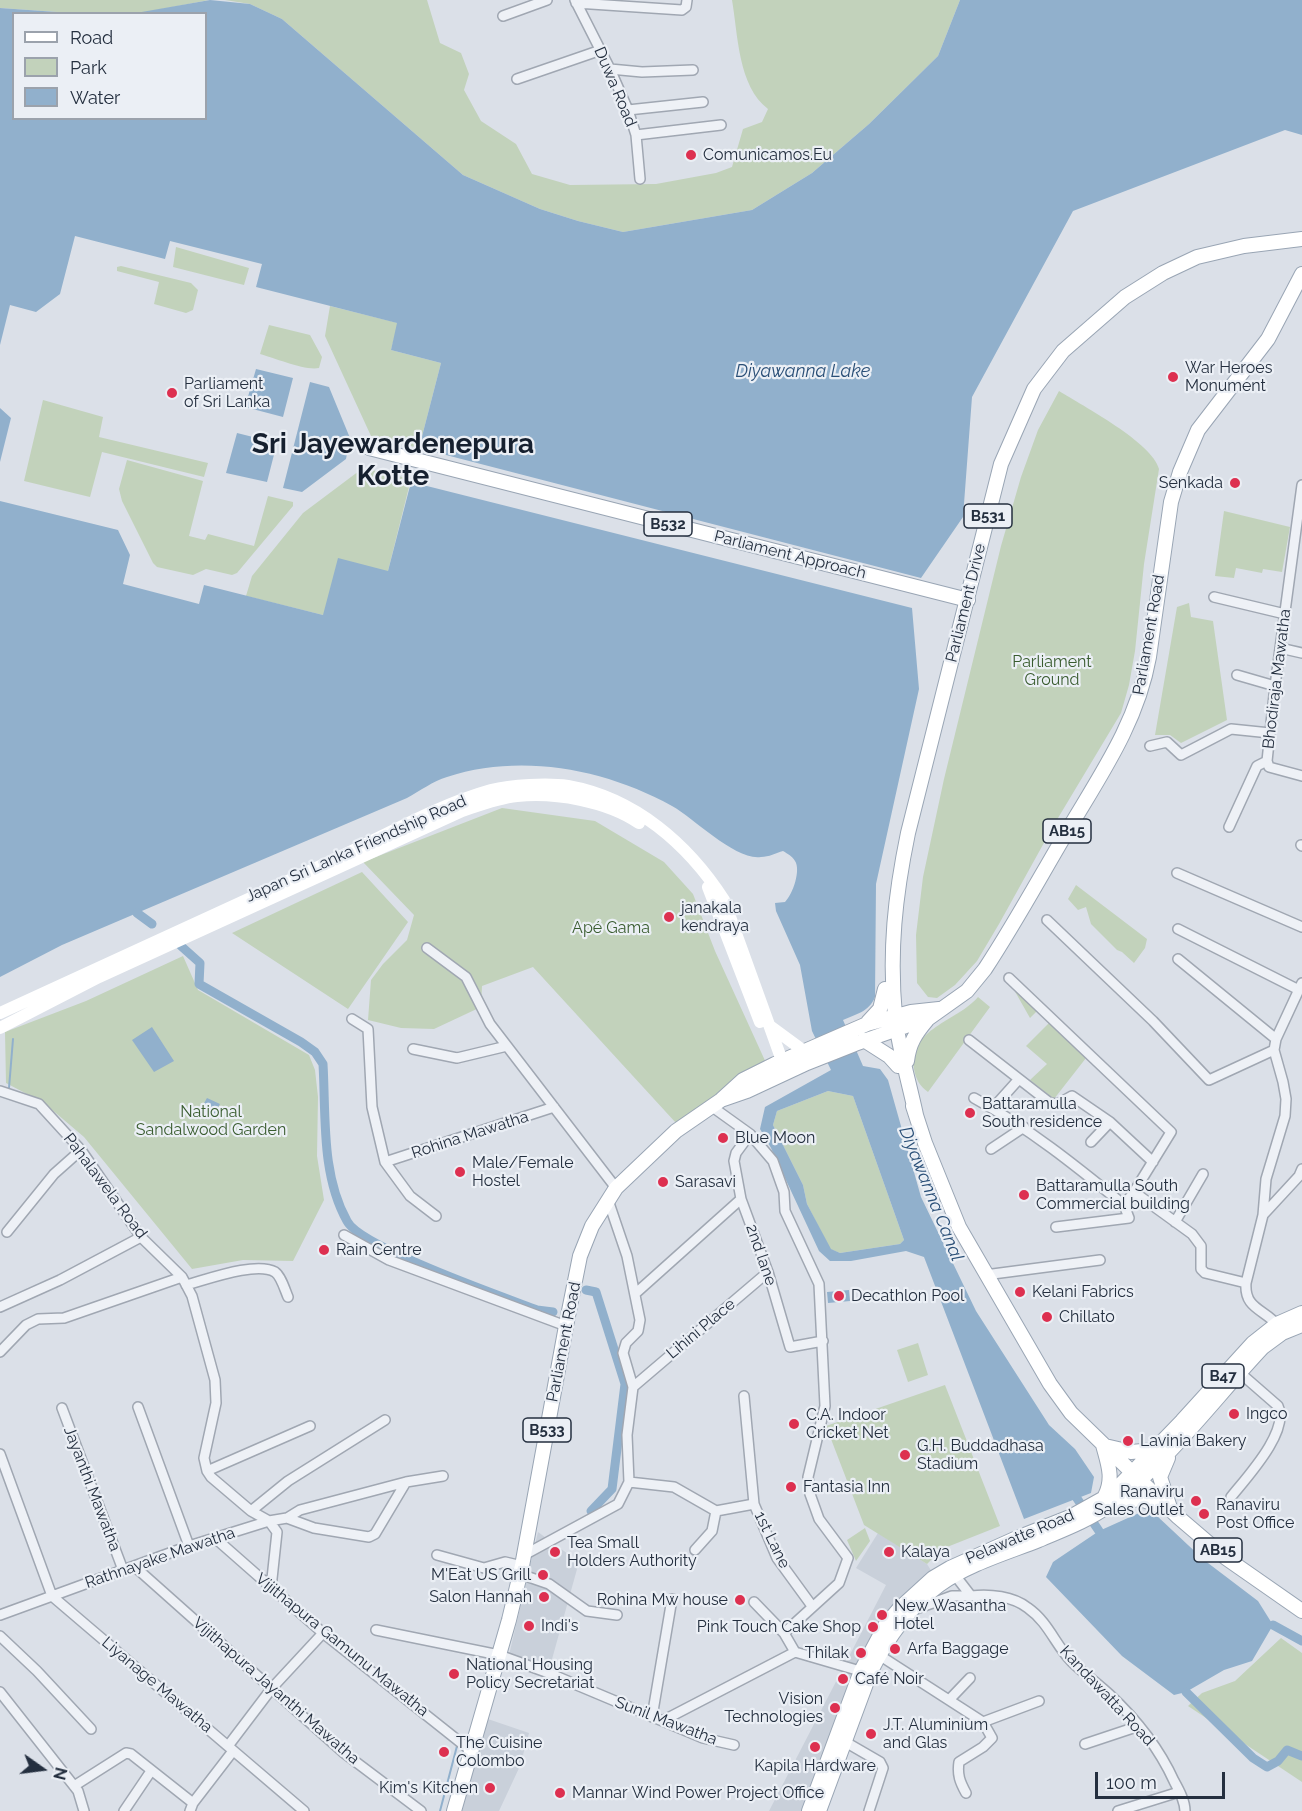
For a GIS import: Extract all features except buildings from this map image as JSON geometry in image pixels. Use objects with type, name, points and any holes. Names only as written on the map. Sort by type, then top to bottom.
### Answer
[{"type":"main road","name":"Parliament Drive","points":[[890,1016],[897,887],[908,833],[1001,464],[1034,389],[1063,351],[1125,297],[1162,273],[1197,257],[1244,246],[1302,239]]},
{"type":"main road","name":"Parliament Road","points":[[807,1054],[860,1042],[929,1018],[967,991],[989,963],[1129,723],[1144,681],[1171,502],[1180,472],[1198,430],[1268,339],[1298,293],[1302,274]]},
{"type":"main road","name":"Parliament Approach","points":[[368,453],[967,604]]},
{"type":"main road","name":"Japan Sri Lanka Friendship Road","points":[[0,1013],[336,859],[447,805],[493,790],[530,786],[566,786],[602,795],[638,812],[664,830],[708,875],[724,900],[769,1026],[781,1068]]},
{"type":"main road","name":"Japan Sri Lanka Friendship Road","points":[[0,1028],[99,977],[462,810],[499,799],[539,795],[578,798],[633,819],[662,838],[684,857],[706,882],[781,1068]]},
{"type":"main road","name":"Parliament Drive","points":[[890,1016],[885,989],[892,959]]},
{"type":"main road","name":"B531","points":[[867,1024],[880,1009],[885,989]]},
{"type":"main road","name":"Parliament Road","points":[[454,1811],[499,1655],[522,1565],[580,1256],[592,1226],[616,1188],[676,1131],[716,1103],[743,1080],[781,1068],[852,1029],[890,1016],[941,1009]]},
{"type":"main road","name":"AB15","points":[[890,1016],[902,1068],[925,1143],[959,1227],[1050,1384],[1071,1413],[1170,1510],[1226,1558],[1302,1611]]},
{"type":"main road","points":[[860,1042],[889,1056],[902,1068],[914,1036],[929,1018]]},
{"type":"main road","points":[[769,1026],[807,1054]]},
{"type":"main road","name":"Pelawatte Road","points":[[1136,1477],[1154,1450],[1253,1343],[1302,1313]]},
{"type":"main road","name":"Pelawatte Road","points":[[819,1811],[865,1672],[886,1624],[898,1609],[933,1578],[991,1559],[1072,1521],[1105,1502],[1171,1450],[1280,1328],[1302,1324]]},
{"type":"main road","points":[[1154,1450],[1131,1452],[1103,1445],[1111,1477],[1105,1502],[1140,1499],[1170,1510]]},
{"type":"main road","points":[[1170,1510],[1160,1477],[1171,1450]]},
{"type":"main road","name":"Pelawatte Road","points":[[865,1672],[909,1612],[952,1572]]},
{"type":"main road","name":"Pelawatte Road","points":[[809,1811],[842,1740]]},
{"type":"street","points":[[503,16],[547,0]]},
{"type":"street","points":[[575,2],[682,10],[686,7],[687,0]]},
{"type":"street","name":"Duwa Road","points":[[575,2],[601,50],[628,110],[636,135],[640,179]]},
{"type":"street","points":[[517,79],[601,50]]},
{"type":"street","points":[[610,69],[642,72],[693,70]]},
{"type":"street","points":[[628,110],[703,102]]},
{"type":"street","points":[[636,135],[721,125]]},
{"type":"street","name":"Bhodiraja Mawatha","points":[[1302,485],[1298,533],[1280,648],[1267,761],[1269,767],[1302,776]]},
{"type":"street","points":[[1214,597],[1285,614]]},
{"type":"street","points":[[1280,648],[1302,653]]},
{"type":"street","points":[[1238,675],[1275,686]]},
{"type":"street","points":[[1150,746],[1167,742],[1181,755],[1231,729],[1270,733]]},
{"type":"street","points":[[1229,827],[1257,766],[1267,761]]},
{"type":"street","points":[[1177,873],[1302,927]]},
{"type":"street","points":[[1047,920],[1153,1021],[1209,1080],[1274,1050]]},
{"type":"street","points":[[1178,929],[1300,986],[1276,1039],[1274,1050],[1284,1082],[1285,1116],[1266,1179],[1263,1215],[1245,1292],[1248,1302],[1280,1328]]},
{"type":"street","name":"Rohina Mawatha","points":[[428,948],[466,977],[490,1024],[616,1188]]},
{"type":"street","points":[[1178,959],[1276,1039]]},
{"type":"street","points":[[1009,978],[1171,1132],[1124,1205]]},
{"type":"street","points":[[352,1018],[368,1029],[372,1107],[385,1162],[410,1196],[436,1216]]},
{"type":"street","points":[[969,1040],[1050,1103],[1058,1104],[1072,1096],[1110,1122],[1153,1162]]},
{"type":"street","points":[[413,1049],[437,1056],[457,1058],[507,1046]]},
{"type":"street","points":[[993,1108],[1019,1079]]},
{"type":"street","name":"Pahalawela Road","points":[[1,1093],[39,1104],[81,1150],[141,1237],[184,1281],[192,1296],[215,1380],[216,1403],[204,1458],[207,1471]]},
{"type":"street","points":[[974,1098],[1024,1127],[1059,1152],[1124,1205],[1129,1218],[1056,1227]]},
{"type":"street","points":[[716,1103],[750,1134],[773,1161],[784,1192],[785,1211],[819,1284],[825,1406],[808,1477],[819,1519],[848,1558],[839,1583],[784,1633]]},
{"type":"street","name":"Rohina Mawatha","points":[[385,1162],[554,1107]]},
{"type":"street","points":[[1091,1142],[1110,1122]]},
{"type":"street","points":[[991,1149],[1024,1127]]},
{"type":"street","name":"2nd lane","points":[[750,1134],[736,1153],[734,1161],[741,1199],[768,1272],[790,1347],[823,1341]]},
{"type":"street","points":[[7,1232],[54,1174],[81,1150]]},
{"type":"street","points":[[1263,1215],[1299,1176],[1302,1169]]},
{"type":"street","points":[[1176,1222],[1203,1174]]},
{"type":"street","points":[[1134,1192],[1192,1234],[1201,1246],[1201,1269],[1205,1273],[1246,1283]]},
{"type":"street","points":[[636,1293],[741,1199]]},
{"type":"street","points":[[522,1565],[618,1504],[629,1482],[627,1435],[633,1387],[623,1353],[626,1343],[638,1331],[640,1320],[627,1256],[608,1200]]},
{"type":"street","points":[[344,1235],[389,1260],[566,1326]]},
{"type":"street","points":[[0,1307],[60,1280],[141,1237]]},
{"type":"street","points":[[985,1275],[1100,1260]]},
{"type":"street","points":[[0,1352],[26,1324],[38,1319],[64,1318],[184,1281],[245,1269],[273,1271],[277,1274],[288,1297]]},
{"type":"street","name":"Lihini Place","points":[[633,1387],[768,1272]]},
{"type":"street","points":[[1231,1497],[1263,1458],[1278,1428],[1281,1413],[1278,1406],[1239,1372]]},
{"type":"street","name":"1st Lane","points":[[744,1396],[754,1504],[777,1558],[812,1606]]},
{"type":"street","points":[[138,1407],[189,1546]]},
{"type":"street","name":"Jayanthi Mawatha","points":[[62,1408],[123,1570]]},
{"type":"street","points":[[250,1511],[288,1481],[385,1420]]},
{"type":"street","points":[[271,1588],[277,1532],[269,1521],[250,1511],[207,1471],[310,1426]]},
{"type":"street","points":[[0,1454],[52,1596],[0,1615]]},
{"type":"street","points":[[287,1518],[300,1510],[406,1482],[443,1476]]},
{"type":"street","points":[[287,1518],[314,1528],[369,1537],[375,1534],[406,1482]]},
{"type":"street","points":[[629,1482],[674,1487],[716,1511],[754,1504]]},
{"type":"street","points":[[695,1551],[712,1531],[716,1511]]},
{"type":"street","name":"Rathnayake Mawatha","points":[[52,1596],[189,1546],[269,1521],[287,1518]]},
{"type":"street","name":"Vijithapura Gamunu Mawatha","points":[[215,1538],[323,1633],[470,1750]]},
{"type":"street","points":[[437,1556],[484,1568],[505,1562],[522,1565],[587,1611],[617,1615]]},
{"type":"street","name":"Vijithapura Jayanthi Mawatha","points":[[134,1566],[344,1753],[421,1811]]},
{"type":"street","points":[[952,1572],[971,1596]]},
{"type":"street","name":"Kandawatta Road","points":[[909,1612],[952,1596],[984,1595],[1006,1598],[1027,1606],[1046,1624],[1069,1659],[1110,1695],[1139,1726],[1164,1760],[1185,1811]]},
{"type":"street","name":"Liyanage Mawatha","points":[[52,1596],[304,1811]]},
{"type":"street","points":[[652,1717],[672,1599]]},
{"type":"street","points":[[754,1602],[784,1633],[795,1652]]},
{"type":"street","name":"Sunil Mawatha","points":[[376,1630],[499,1655],[664,1720],[703,1738],[734,1745]]},
{"type":"street","points":[[74,1786],[126,1753],[131,1754],[191,1807],[272,1688],[323,1633]]},
{"type":"street","points":[[0,1636],[37,1671],[91,1729]]},
{"type":"street","points":[[664,1720],[795,1652],[865,1672]]},
{"type":"street","points":[[879,1655],[983,1722],[992,1738],[983,1747],[959,1762],[957,1770],[959,1780],[966,1792]]},
{"type":"street","points":[[949,1700],[970,1678]]},
{"type":"street","points":[[0,1692],[78,1791],[84,1811]]},
{"type":"street","points":[[983,1722],[1039,1701]]},
{"type":"street","points":[[1085,1744],[1139,1726]]},
{"type":"street","points":[[842,1740],[880,1762],[883,1768],[869,1811]]},
{"type":"street","points":[[124,1811],[151,1771]]},
{"type":"street","points":[[1118,1811],[1179,1792]]},
{"type":"shaded area","points":[[538,1532],[579,1562],[549,1670],[509,1655]]},
{"type":"shaded area","points":[[878,1533],[927,1564],[932,1572],[897,1607],[806,1811],[769,1811],[886,1585],[856,1568]]},
{"type":"shaded area","points":[[482,1717],[529,1733],[520,1766],[499,1811],[457,1811]]},
{"type":"green space","points":[[0,0],[209,0],[146,12],[57,12],[0,8]]},
{"type":"green space","points":[[225,0],[427,0],[440,43],[461,53],[469,74],[464,90],[481,121],[516,144],[532,174],[570,185],[656,184],[716,173],[732,167],[743,129],[762,122],[768,109],[758,99],[745,74],[732,0],[960,0],[938,56],[869,124],[812,173],[752,210],[623,232],[540,209],[463,175],[282,19],[250,4]]},
{"type":"green space","points":[[176,247],[249,268],[244,285],[173,267]]},
{"type":"green space","points":[[121,266],[191,283],[198,290],[193,310],[186,313],[154,304],[159,282],[117,271],[117,267]]},
{"type":"green space","points":[[330,306],[398,323],[391,350],[441,363],[419,448],[371,436],[325,336]]},
{"type":"green space","points":[[269,325],[310,335],[322,357],[319,368],[298,366],[260,354]]},
{"type":"green space","name":"Parliament Ground","points":[[1059,391],[1100,415],[1131,437],[1154,459],[1159,469],[1129,685],[1121,713],[1055,823],[977,961],[955,985],[937,998],[928,997],[917,983],[916,935],[923,877],[944,779],[1001,546],[1021,477],[1038,430]]},
{"type":"green space","points":[[43,400],[103,417],[99,437],[208,463],[204,477],[102,452],[90,497],[24,481]]},
{"type":"green space","points":[[127,460],[203,481],[189,536],[205,540],[208,534],[254,546],[268,496],[293,502],[293,506],[237,573],[232,575],[206,569],[193,575],[157,567],[122,501],[119,489]]},
{"type":"green space","points":[[363,468],[411,479],[388,571],[323,615],[246,596],[252,576],[303,513]]},
{"type":"green space","points":[[1224,511],[1290,527],[1282,572],[1263,569],[1262,573],[1236,568],[1234,578],[1215,576]]},
{"type":"green space","points":[[1189,603],[1191,617],[1213,621],[1227,720],[1181,743],[1170,735],[1155,735],[1177,607]]},
{"type":"green space","name":"Apé Gama","points":[[502,808],[595,821],[664,862],[693,894],[715,951],[767,1065],[676,1123],[533,967],[482,986],[481,1007],[434,1029],[401,1028],[368,1020],[371,980],[407,940],[414,915],[363,862]]},
{"type":"green space","points":[[362,872],[408,922],[348,1009],[232,933]]},
{"type":"green space","points":[[1076,885],[1147,939],[1145,948],[1134,963],[1091,924],[1086,907],[1078,910],[1068,899]]},
{"type":"green space","name":"National Sandalwood Garden","points":[[183,956],[198,990],[309,1055],[315,1070],[318,1097],[317,1156],[324,1200],[293,1261],[243,1260],[192,1269],[84,1137],[44,1103],[6,1083],[5,1032],[86,1001]]},
{"type":"green space","points":[[1013,988],[1037,1011],[1030,1018]]},
{"type":"green space","points":[[978,997],[990,1007],[928,1092],[919,1082],[914,1069],[914,1055],[918,1044],[936,1027]]},
{"type":"green space","points":[[1050,1022],[1086,1058],[1054,1099],[1030,1080],[1047,1064],[1026,1046]]},
{"type":"green space","points":[[828,1091],[853,1096],[904,1240],[900,1244],[840,1253],[830,1249],[807,1204],[803,1185],[773,1125],[777,1111]]},
{"type":"green space","points":[[918,1343],[928,1375],[908,1382],[897,1350]]},
{"type":"green space","name":"G.H. Buddadhasa Stadium","points":[[945,1385],[1000,1526],[942,1549],[927,1564],[864,1525],[826,1426]]},
{"type":"green space","points":[[865,1528],[870,1541],[856,1561],[847,1540]]},
{"type":"green space","points":[[1281,1638],[1302,1653],[1302,1782],[1188,1706],[1202,1693],[1235,1681]]},
{"type":"water","name":"Diyawanna Lake","points":[[210,0],[250,4],[282,19],[463,175],[540,209],[623,232],[752,210],[812,173],[869,124],[938,56],[960,0],[1302,0],[1302,135],[1285,130],[1073,211],[972,397],[963,517],[921,578],[419,448],[441,363],[391,350],[397,323],[256,287],[262,264],[170,241],[165,259],[75,236],[60,294],[36,312],[10,305],[0,345],[0,8],[57,12],[12,12],[12,120],[207,120],[207,12],[142,12]]},
{"type":"water","points":[[256,369],[293,378],[283,417],[245,407]]},
{"type":"water","points":[[310,382],[329,387],[350,438],[346,459],[302,492],[283,488]]},
{"type":"water","points":[[0,408],[11,418],[0,462]]},
{"type":"water","points":[[237,433],[277,443],[267,482],[226,473]]},
{"type":"water","points":[[411,482],[912,608],[919,689],[876,884],[875,997],[866,1009],[843,1020],[863,1066],[880,1069],[888,1080],[921,1197],[976,1311],[1049,1425],[1075,1449],[1094,1477],[1091,1493],[1024,1519],[924,1257],[906,1251],[851,1261],[830,1261],[819,1251],[760,1129],[765,1107],[831,1070],[812,1031],[800,965],[776,911],[775,903],[785,902],[797,876],[795,861],[783,851],[761,857],[740,853],[672,806],[619,782],[591,774],[533,766],[504,766],[475,770],[437,781],[407,798],[62,945],[0,977],[0,501],[118,530],[130,555],[123,584],[199,604],[204,585],[323,615],[338,558],[388,571]],"holes":[[[828,1091],[853,1096],[904,1240],[900,1244],[840,1253],[831,1249],[807,1204],[803,1185],[773,1125],[777,1111]]]},
{"type":"water","points":[[152,1027],[174,1061],[154,1072],[132,1040]]},
{"type":"water","points":[[207,1098],[220,1104],[214,1114],[203,1105]]},
{"type":"water","name":"Decathlon Pool","points":[[849,1290],[850,1301],[828,1303],[827,1292]]},
{"type":"water","points":[[1139,1513],[1156,1515],[1204,1560],[1258,1601],[1273,1625],[1252,1661],[1224,1670],[1186,1692],[1174,1695],[1122,1656],[1046,1577],[1053,1562],[1099,1531]]},
{"type":"waterway","points":[[137,913],[152,924]]},
{"type":"waterway","points":[[181,946],[200,963],[199,984],[301,1042],[315,1052],[323,1064],[329,1165],[339,1203],[347,1221],[358,1232],[404,1257],[465,1283],[537,1310],[553,1312]]},
{"type":"waterway","points":[[9,1088],[13,1039]]},
{"type":"waterway","points":[[586,1290],[596,1292],[625,1384],[612,1489],[591,1511]]},
{"type":"waterway","name":"Diyawanna Canal","points":[[1072,1491],[1099,1531]]},
{"type":"waterway","points":[[1273,1625],[1302,1641]]},
{"type":"waterway","points":[[1186,1692],[1253,1758],[1267,1767],[1278,1761],[1287,1750],[1302,1756]]},
{"type":"waterway","points":[[440,1811],[457,1746]]},
{"type":"place","name":"Comunicamos.Eu","points":[[691,155]]},
{"type":"place","name":"War Heroes Monument","points":[[1173,377]]},
{"type":"place","name":"Parliament of Sri Lanka","points":[[172,393]]},
{"type":"place","name":"Senkada","points":[[1235,483]]},
{"type":"place","name":"janakala kendraya","points":[[669,917]]},
{"type":"place","name":"Battaramulla South residence","points":[[970,1113]]},
{"type":"place","name":"Blue Moon","points":[[723,1138]]},
{"type":"place","name":"Male/Female Hostel","points":[[460,1172]]},
{"type":"place","name":"Sarasavi","points":[[663,1182]]},
{"type":"place","name":"Battaramulla South Commercial building","points":[[1024,1195]]},
{"type":"place","name":"Rain Centre","points":[[324,1250]]},
{"type":"place","name":"Kelani Fabrics","points":[[1020,1292]]},
{"type":"place","name":"Decathlon Pool","points":[[839,1296]]},
{"type":"place","name":"Chillato","points":[[1047,1317]]},
{"type":"place","name":"Ingco","points":[[1234,1414]]},
{"type":"place","name":"C.A. Indoor Cricket Net","points":[[794,1424]]},
{"type":"place","name":"Lavinia Bakery","points":[[1128,1441]]},
{"type":"place","name":"G.H. Buddadhasa Stadium","points":[[905,1455]]},
{"type":"place","name":"Fantasia Inn","points":[[791,1487]]},
{"type":"place","name":"Ranaviru Sales Outlet","points":[[1196,1501]]},
{"type":"place","name":"Ranaviru Post Office","points":[[1204,1514]]},
{"type":"place","name":"Tea Small Holders Authority","points":[[555,1552]]},
{"type":"place","name":"Kalaya","points":[[889,1552]]},
{"type":"place","name":"M'Eat US Grill","points":[[543,1575]]},
{"type":"place","name":"Salon Hannah","points":[[544,1597]]},
{"type":"place","name":"Rohina Mw house","points":[[740,1600]]},
{"type":"place","name":"New Wasantha Hotel","points":[[882,1615]]},
{"type":"place","name":"Indi's","points":[[529,1626]]},
{"type":"place","name":"Pink Touch Cake Shop","points":[[873,1627]]},
{"type":"place","name":"Arfa Baggage","points":[[895,1649]]},
{"type":"place","name":"Thilak","points":[[861,1653]]},
{"type":"place","name":"National Housing Policy Secretariat","points":[[454,1674]]},
{"type":"place","name":"Café Noir","points":[[843,1679]]},
{"type":"place","name":"Vision Technologies","points":[[835,1708]]},
{"type":"place","name":"J.T. Aluminium and Glas","points":[[871,1734]]},
{"type":"place","name":"Kapila Hardware","points":[[815,1747]]},
{"type":"place","name":"The Cuisine Colombo","points":[[444,1752]]},
{"type":"place","name":"Kim's Kitchen","points":[[490,1788]]},
{"type":"place","name":"Mannar Wind Power Project Office","points":[[560,1793]]},
{"type":"district","name":"Sri Jayewardenepura Kotte","points":[[393,461]]}]
